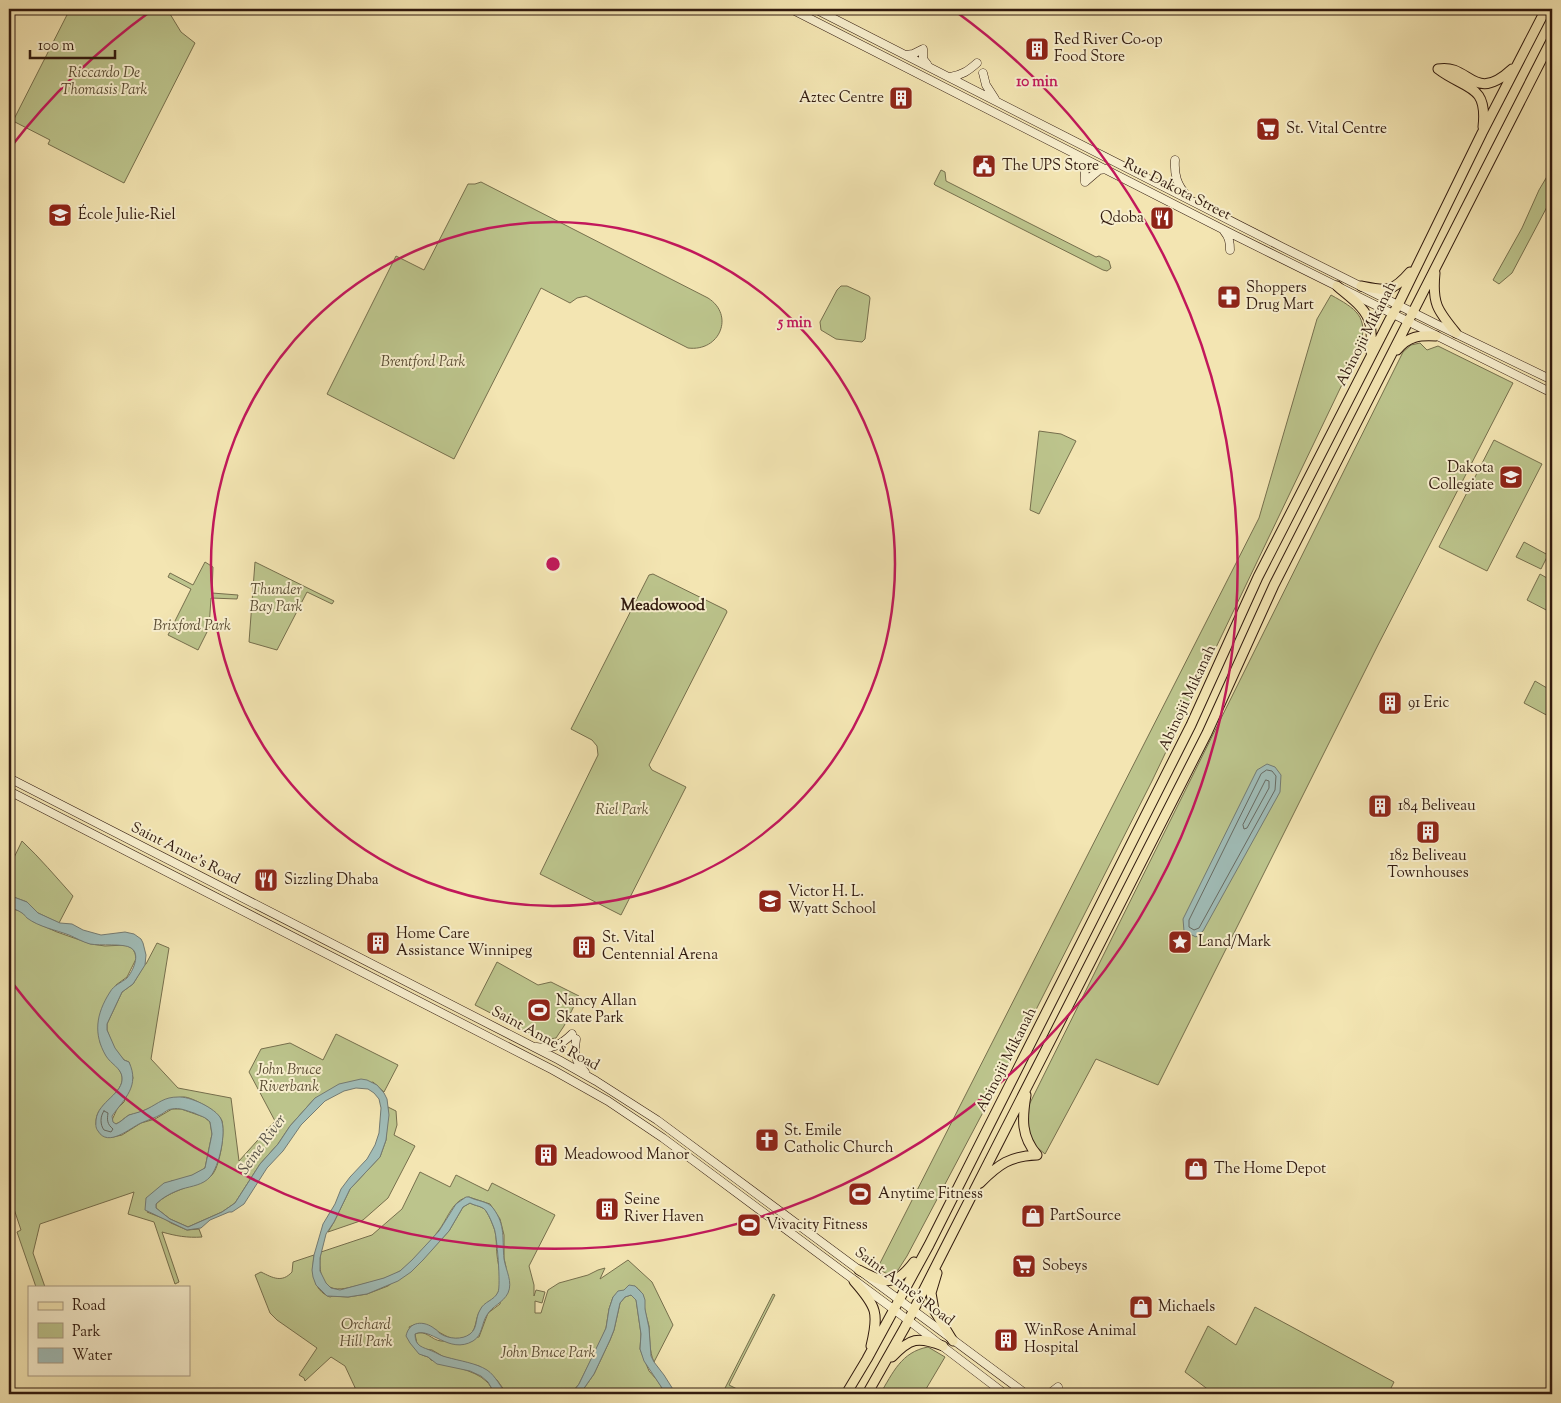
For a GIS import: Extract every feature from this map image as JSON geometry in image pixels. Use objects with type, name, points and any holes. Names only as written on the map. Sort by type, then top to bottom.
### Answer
[{"type":"main road","name":"Rue Dakota Street","points":[[791,9],[1220,228],[1552,393]]},
{"type":"main road","name":"Rue Dakota Street","points":[[815,9],[1398,305],[1552,380]]},
{"type":"main road","name":"Abinojii Mikanah","points":[[846,1394],[868,1359],[929,1245],[1191,725],[1258,577],[1398,305],[1482,132],[1546,9]]},
{"type":"main road","name":"Abinojii Mikanah","points":[[867,1394],[908,1320],[1207,733],[1274,585],[1552,39]]},
{"type":"main road","points":[[906,55],[923,49],[923,59],[928,66]]},
{"type":"main road","points":[[950,77],[960,76],[977,64]]},
{"type":"main road","points":[[1482,132],[1484,112],[1482,100],[1477,93],[1438,69],[1448,68],[1481,84],[1490,84],[1502,79],[1516,66]]},
{"type":"main road","points":[[983,74],[986,86],[996,101]]},
{"type":"main road","points":[[1064,148],[1080,161],[1085,168],[1085,182],[1099,170],[1107,169]]},
{"type":"main road","points":[[1175,160],[1174,172],[1180,187],[1192,201]]},
{"type":"main road","points":[[1220,228],[1228,236],[1230,250]]},
{"type":"main road","points":[[1361,286],[1381,290],[1395,287],[1420,260]]},
{"type":"main road","points":[[1436,265],[1434,299],[1441,314],[1456,333]]},
{"type":"main road","points":[[1336,286],[1365,312],[1370,324],[1372,355]]},
{"type":"main road","points":[[1387,364],[1408,339],[1424,335],[1436,336]]},
{"type":"main road","points":[[1507,370],[1512,360]]},
{"type":"main road","name":"Saint Anne's Road","points":[[9,778],[596,1081],[683,1139],[1026,1394]]},
{"type":"main road","name":"Saint Anne's Road","points":[[9,790],[554,1070],[608,1101],[677,1149],[1006,1394]]},
{"type":"main road","points":[[333,957],[338,948]]},
{"type":"main road","points":[[527,1044],[538,1048],[548,1048],[559,1045],[574,1037],[576,1060],[583,1070],[596,1081]]},
{"type":"main road","points":[[975,1188],[996,1167],[1014,1158],[1038,1156],[1029,1145],[1025,1136],[1023,1111],[1027,1087]]},
{"type":"main road","points":[[677,1149],[683,1139]]},
{"type":"main road","points":[[859,1270],[874,1278],[889,1281],[897,1279],[906,1274],[929,1245]]},
{"type":"main road","points":[[944,1250],[931,1293],[934,1310],[953,1341]]},
{"type":"main road","points":[[854,1281],[869,1298],[876,1324],[868,1359]]},
{"type":"main road","points":[[885,1364],[910,1342],[927,1340],[943,1346]]},
{"type":"main road","points":[[1049,1394],[1058,1387]]},
{"type":"green space","name":"Riccardo De Thomasis Park","points":[[70,9],[167,9],[181,32],[195,43],[124,183],[48,144],[50,140],[13,121]]},
{"type":"green space","points":[[1552,168],[1552,202],[1548,205],[1512,273],[1499,284],[1493,280]]},
{"type":"green space","points":[[941,170],[945,172],[946,181],[1096,257],[1099,256],[1109,261],[1111,268],[1107,271],[1103,270],[935,185]]},
{"type":"green space","name":"Brentford Park","points":[[481,182],[708,298],[716,305],[721,314],[722,322],[716,338],[699,348],[688,348],[586,296],[577,298],[570,303],[541,288],[454,459],[327,394],[396,256],[424,270],[468,184]]},
{"type":"green space","points":[[841,286],[847,286],[870,298],[865,339],[862,342],[836,339],[821,330],[820,322]]},
{"type":"green space","points":[[1331,295],[1354,309],[1358,315],[1363,328],[1360,347],[1152,781],[1008,1065],[907,1256],[898,1270],[890,1275],[877,1269],[1259,518],[1317,319]]},
{"type":"green space","points":[[1420,343],[1427,350],[1438,346],[1513,383],[1378,645],[1158,1085],[1096,1059],[1045,1154],[1033,1144],[1028,1127],[1027,1109],[1403,352],[1411,345]]},
{"type":"green space","points":[[1039,431],[1061,434],[1076,441],[1039,514],[1030,510]]},
{"type":"green space","points":[[1494,440],[1542,464],[1487,571],[1439,547]]},
{"type":"green space","points":[[1524,542],[1548,555],[1541,569],[1516,557]]},
{"type":"green space","name":"Brixford Park","points":[[205,562],[213,567],[212,593],[238,595],[237,599],[211,598],[209,628],[198,650],[168,635],[191,589],[168,577],[170,573],[193,585]]},
{"type":"green space","name":"Thunder Bay Park","points":[[255,562],[334,601],[332,604],[307,592],[277,650],[249,642]]},
{"type":"green space","name":"Riel Park","points":[[653,574],[727,612],[649,765],[652,770],[686,787],[621,915],[540,874],[598,755],[597,746],[592,740],[571,729],[649,575]]},
{"type":"green space","points":[[1540,574],[1552,581],[1552,613],[1527,600]]},
{"type":"green space","points":[[1535,681],[1552,691],[1552,718],[1524,703]]},
{"type":"green space","points":[[22,841],[73,896],[59,923],[38,913],[27,902],[9,894],[9,868]]},
{"type":"green space","points":[[9,906],[20,911],[34,922],[57,932],[91,944],[105,946],[125,945],[132,948],[135,953],[136,959],[127,977],[116,985],[100,1042],[108,1058],[120,1071],[122,1083],[115,1094],[101,1108],[96,1118],[96,1125],[113,1137],[122,1135],[141,1123],[155,1119],[172,1109],[181,1109],[204,1117],[210,1122],[212,1134],[205,1168],[189,1177],[171,1181],[147,1212],[187,1230],[199,1229],[202,1237],[162,1232],[179,1282],[175,1284],[154,1222],[128,1214],[134,1192],[40,1224],[33,1253],[45,1286],[36,1286],[17,1232],[21,1230],[9,1194]]},
{"type":"green space","name":"John Bruce Riverbank","points":[[157,943],[169,948],[151,1059],[178,1088],[231,1098],[239,1161],[275,1121],[249,1072],[261,1049],[290,1043],[323,1060],[336,1034],[398,1065],[384,1092],[373,1082],[315,1098],[260,1164],[235,1203],[222,1212],[188,1227],[170,1219],[156,1208],[156,1204],[171,1194],[210,1177],[214,1172],[222,1142],[223,1126],[220,1117],[193,1099],[179,1097],[129,1115],[116,1124],[112,1120],[117,1109],[124,1102],[133,1078],[129,1062],[124,1060],[114,1048],[107,1030],[107,1024],[122,992],[133,984]]},
{"type":"green space","points":[[497,962],[538,985],[551,982],[579,996],[556,1038],[543,1040],[475,1005]]},
{"type":"green space","points":[[388,1107],[396,1111],[397,1125],[394,1135],[415,1146],[388,1198],[363,1220],[328,1232],[350,1189],[380,1157],[386,1140]]},
{"type":"green space","name":"John Bruce Park","points":[[420,1172],[450,1187],[456,1175],[488,1191],[492,1183],[555,1215],[529,1266],[534,1285],[534,1296],[536,1290],[545,1292],[542,1303],[535,1301],[535,1313],[541,1313],[548,1290],[559,1283],[605,1268],[600,1279],[628,1260],[652,1282],[673,1325],[654,1362],[650,1349],[649,1326],[643,1297],[635,1286],[613,1297],[602,1338],[579,1384],[573,1391],[568,1393],[507,1394],[497,1380],[479,1366],[444,1357],[432,1350],[423,1349],[417,1344],[415,1334],[419,1333],[441,1341],[479,1337],[488,1313],[500,1304],[506,1267],[504,1235],[500,1219],[490,1204],[469,1197],[463,1198],[455,1205],[431,1240],[400,1271],[379,1280],[345,1288],[337,1289],[327,1285],[322,1278],[320,1270],[321,1252],[372,1235],[402,1209]]},
{"type":"green space","name":"Orchard Hill Park","points":[[470,1203],[485,1209],[496,1234],[501,1279],[498,1293],[482,1308],[478,1314],[474,1329],[466,1337],[451,1338],[424,1325],[417,1324],[409,1327],[422,1355],[431,1360],[460,1368],[481,1377],[495,1394],[358,1394],[345,1366],[331,1357],[305,1381],[299,1375],[317,1348],[270,1313],[255,1275],[261,1272],[273,1278],[285,1277],[292,1272],[293,1262],[314,1255],[314,1279],[316,1285],[324,1294],[330,1297],[348,1297],[367,1294],[388,1286],[422,1260],[449,1231],[463,1207]]},
{"type":"green space","points":[[773,1294],[775,1295],[729,1385],[747,1394],[722,1394]]},
{"type":"green space","points":[[631,1295],[636,1299],[641,1334],[640,1349],[649,1371],[666,1394],[580,1394],[594,1374],[610,1340],[620,1303],[625,1297]]},
{"type":"green space","points":[[1255,1307],[1394,1382],[1388,1394],[1214,1394],[1185,1372],[1208,1326],[1236,1345]]},
{"type":"green space","points":[[928,1347],[945,1357],[923,1394],[880,1394],[904,1359]]},
{"type":"water","points":[[1267,764],[1275,767],[1281,775],[1280,792],[1203,931],[1196,937],[1184,931],[1183,919],[1257,770]]},
{"type":"water","name":"Seine River","points":[[9,890],[11,896],[27,902],[38,913],[60,923],[72,924],[83,930],[101,935],[125,932],[134,934],[143,943],[146,955],[145,965],[133,984],[122,992],[107,1024],[107,1030],[115,1048],[124,1060],[129,1062],[133,1078],[130,1091],[112,1116],[113,1122],[116,1124],[129,1115],[145,1110],[165,1099],[183,1097],[202,1103],[214,1111],[221,1119],[223,1125],[221,1149],[216,1166],[210,1177],[201,1184],[172,1193],[156,1204],[156,1208],[170,1219],[188,1227],[222,1212],[235,1203],[260,1164],[315,1098],[339,1084],[361,1079],[377,1085],[387,1099],[389,1115],[386,1140],[380,1157],[350,1189],[326,1234],[320,1258],[320,1271],[331,1288],[340,1290],[384,1278],[400,1271],[412,1260],[439,1231],[456,1204],[469,1197],[488,1204],[497,1214],[502,1227],[504,1259],[509,1281],[508,1293],[489,1312],[479,1336],[473,1341],[456,1345],[421,1333],[415,1334],[415,1338],[418,1344],[442,1356],[473,1364],[487,1370],[507,1394],[495,1394],[488,1382],[470,1371],[437,1364],[428,1357],[419,1354],[406,1336],[410,1327],[422,1323],[431,1326],[448,1337],[459,1338],[467,1336],[473,1332],[478,1313],[482,1307],[498,1292],[498,1260],[495,1232],[489,1215],[483,1208],[470,1203],[463,1207],[449,1231],[411,1272],[398,1281],[367,1294],[348,1297],[327,1296],[316,1285],[312,1270],[314,1255],[323,1224],[335,1204],[341,1189],[367,1159],[379,1133],[381,1108],[379,1099],[368,1089],[356,1088],[344,1091],[325,1101],[301,1125],[283,1151],[267,1168],[244,1204],[232,1212],[210,1220],[201,1228],[187,1230],[145,1210],[146,1198],[164,1183],[192,1175],[205,1168],[212,1134],[210,1122],[194,1113],[175,1109],[168,1110],[119,1135],[107,1138],[102,1136],[96,1128],[98,1113],[119,1088],[122,1083],[122,1077],[120,1071],[108,1059],[102,1048],[98,1032],[99,1016],[105,1000],[112,990],[127,978],[132,971],[136,958],[134,951],[128,946],[90,944],[37,924],[9,906]]},
{"type":"water","points":[[629,1285],[635,1286],[643,1294],[649,1328],[651,1356],[676,1394],[666,1394],[644,1361],[640,1349],[641,1334],[636,1300],[631,1295],[625,1297],[620,1303],[610,1340],[594,1374],[580,1394],[559,1394],[570,1392],[579,1384],[606,1328],[613,1297],[618,1291],[624,1290]]},
{"type":"place","name":"Red River Co-op Food Store","points":[[1037,49]]},
{"type":"place","name":"Aztec Centre","points":[[901,98]]},
{"type":"place","name":"St. Vital Centre","points":[[1268,129]]},
{"type":"place","name":"The UPS Store","points":[[984,166]]},
{"type":"place","name":"École Julie-Riel","points":[[60,215]]},
{"type":"place","name":"Qdoba","points":[[1162,218]]},
{"type":"place","name":"Shoppers Drug Mart","points":[[1229,297]]},
{"type":"place","name":"Dakota Collegiate","points":[[1511,477]]},
{"type":"place","name":"91 Eric","points":[[1390,703]]},
{"type":"place","name":"184 Beliveau","points":[[1380,806]]},
{"type":"place","name":"182 Beliveau Townhouses","points":[[1428,832]]},
{"type":"place","name":"Sizzling Dhaba","points":[[266,880]]},
{"type":"place","name":"Victor H. L. Wyatt School","points":[[770,901]]},
{"type":"place","name":"Land/Mark","points":[[1180,942]]},
{"type":"place","name":"Home Care Assistance Winnipeg","points":[[378,943]]},
{"type":"place","name":"St. Vital Centennial Arena","points":[[584,947]]},
{"type":"place","name":"Nancy Allan Skate Park","points":[[539,1010]]},
{"type":"place","name":"St. Emile Catholic Church","points":[[767,1140]]},
{"type":"place","name":"Meadowood Manor","points":[[546,1155]]},
{"type":"place","name":"The Home Depot","points":[[1196,1169]]},
{"type":"place","name":"Anytime Fitness","points":[[860,1194]]},
{"type":"place","name":"Seine River Haven","points":[[607,1209]]},
{"type":"place","name":"PartSource","points":[[1033,1216]]},
{"type":"place","name":"Vivacity Fitness","points":[[749,1225]]},
{"type":"place","name":"Sobeys","points":[[1024,1266]]},
{"type":"place","name":"Michaels","points":[[1141,1307]]},
{"type":"place","name":"WinRose Animal Hospital","points":[[1006,1340]]},
{"type":"district","name":"Meadowood","points":[[663,606]]}]
